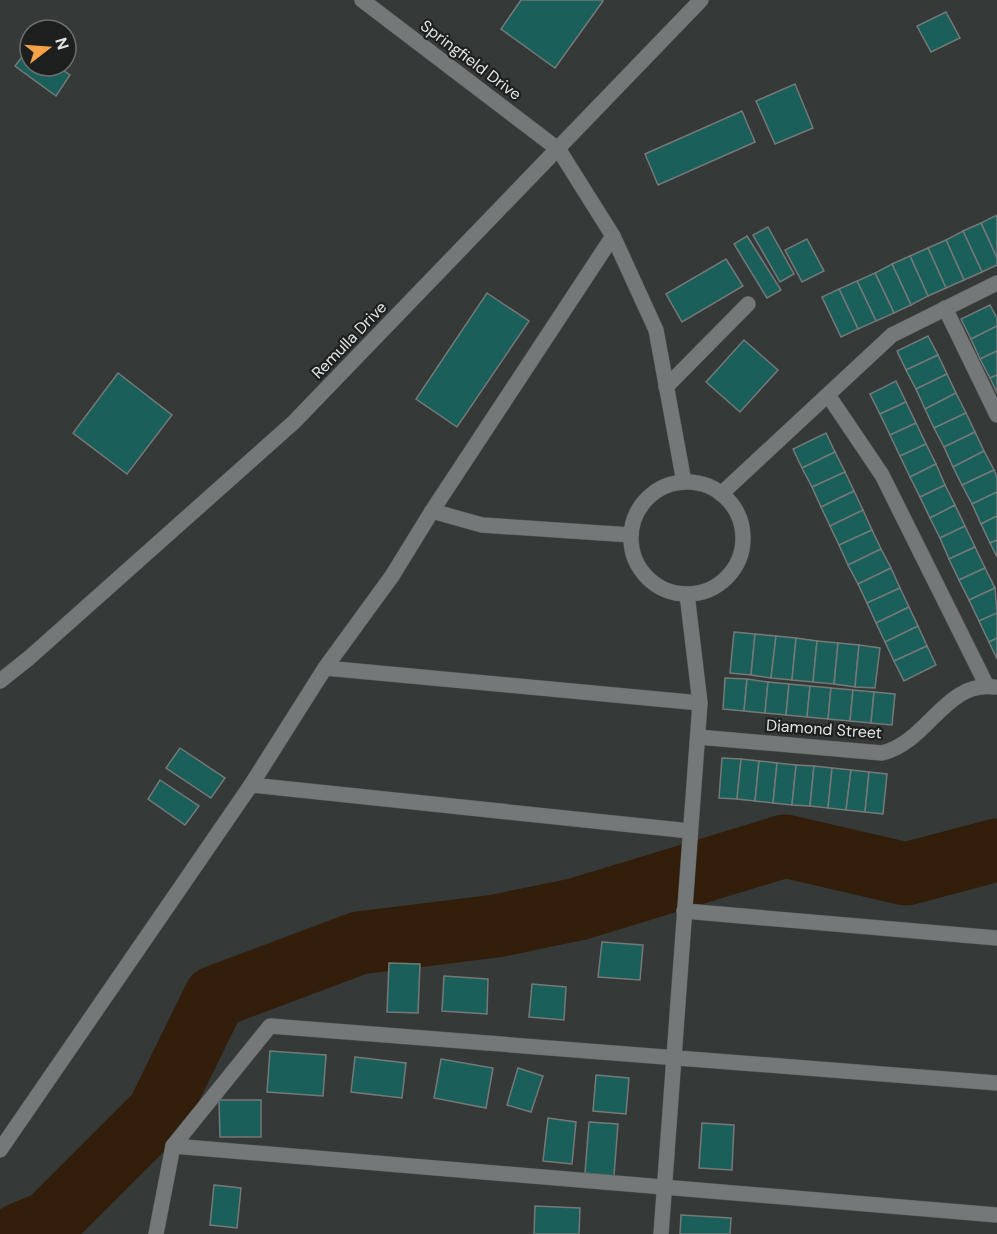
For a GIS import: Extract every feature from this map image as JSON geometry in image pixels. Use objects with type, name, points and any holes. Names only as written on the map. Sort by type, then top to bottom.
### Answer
[{"type":"street","name":"Springfield Drive","points":[[362,0],[559,150]]},
{"type":"street","name":"Remulla Drive","points":[[0,681],[30,658],[294,422],[559,150],[701,0]]},
{"type":"street","points":[[559,150],[613,236],[656,330],[684,482]]},
{"type":"street","points":[[0,1150],[251,785],[325,668],[392,576],[432,511],[613,236]]},
{"type":"street","points":[[721,494],[892,335],[997,283]]},
{"type":"street","points":[[666,387],[748,304]]},
{"type":"street","points":[[945,308],[997,415]]},
{"type":"street","points":[[828,395],[882,475],[992,687]]},
{"type":"street","points":[[684,482],[710,486],[721,494],[733,507],[741,522],[743,539],[740,556],[732,572],[719,584],[704,592],[687,594],[669,591],[646,576],[633,553],[631,535],[634,519],[642,504],[653,493],[668,485],[684,482]]},
{"type":"street","points":[[432,511],[482,525],[631,535]]},
{"type":"street","points":[[661,1234],[700,703],[687,594]]},
{"type":"street","points":[[325,668],[700,703]]},
{"type":"street","name":"Diamond Street","points":[[698,737],[882,753],[898,749],[912,739],[954,698],[969,688],[992,687]]},
{"type":"street","points":[[251,785],[690,831]]},
{"type":"street","points":[[684,912],[997,938]]},
{"type":"street","points":[[156,1234],[173,1146],[270,1026],[997,1083]]},
{"type":"street","points":[[173,1146],[664,1189],[997,1215]]},
{"type":"building","points":[[521,0],[603,1],[555,68],[501,29]]},
{"type":"building","points":[[946,12],[960,38],[931,52],[917,26]]},
{"type":"building","points":[[31,78],[68,78],[56,96]]},
{"type":"building","points":[[795,84],[813,128],[775,144],[756,101]]},
{"type":"building","points":[[742,111],[755,142],[658,185],[645,154]]},
{"type":"building","points":[[997,215],[997,258],[981,223]]},
{"type":"building","points":[[981,223],[997,258],[997,265],[982,272],[963,231]]},
{"type":"building","points":[[768,227],[794,274],[780,282],[753,235]]},
{"type":"building","points":[[963,231],[982,272],[964,280],[946,240]]},
{"type":"building","points":[[747,236],[781,290],[767,298],[734,244]]},
{"type":"building","points":[[807,239],[824,271],[802,282],[785,250]]},
{"type":"building","points":[[946,240],[964,280],[946,288],[928,248]]},
{"type":"building","points":[[928,248],[946,288],[928,296],[910,256]]},
{"type":"building","points":[[910,256],[928,296],[911,305],[892,264]]},
{"type":"building","points":[[726,259],[743,286],[682,322],[666,294]]},
{"type":"building","points":[[892,264],[911,305],[894,313],[875,273]]},
{"type":"building","points":[[875,273],[894,313],[876,321],[857,281]]},
{"type":"building","points":[[857,281],[876,321],[858,329],[839,289]]},
{"type":"building","points":[[839,289],[858,329],[841,337],[822,297]]},
{"type":"building","points":[[487,293],[529,321],[457,427],[416,399]]},
{"type":"building","points":[[990,305],[997,318],[997,326],[971,339],[961,319]]},
{"type":"building","points":[[997,326],[997,351],[980,359],[971,339]]},
{"type":"building","points":[[928,336],[938,355],[906,370],[897,351]]},
{"type":"building","points":[[744,340],[778,370],[740,412],[706,382]]},
{"type":"building","points":[[997,351],[997,375],[990,378],[980,359]]},
{"type":"building","points":[[938,355],[947,374],[916,389],[906,370]]},
{"type":"building","points":[[118,373],[172,415],[127,474],[73,433]]},
{"type":"building","points":[[947,374],[956,393],[925,409],[916,389]]},
{"type":"building","points":[[997,375],[997,393],[990,378]]},
{"type":"building","points":[[896,381],[906,402],[880,414],[870,394]]},
{"type":"building","points":[[956,393],[966,413],[934,428],[925,409]]},
{"type":"building","points":[[906,402],[916,423],[890,435],[880,414]]},
{"type":"building","points":[[966,413],[975,432],[944,447],[934,428]]},
{"type":"building","points":[[916,423],[926,444],[900,456],[890,435]]},
{"type":"building","points":[[975,432],[984,451],[953,467],[944,447]]},
{"type":"building","points":[[826,433],[835,452],[802,468],[793,449]]},
{"type":"building","points":[[926,444],[936,464],[910,477],[900,456]]},
{"type":"building","points":[[984,451],[994,470],[962,485],[953,467]]},
{"type":"building","points":[[835,452],[845,472],[812,487],[802,468]]},
{"type":"building","points":[[936,464],[945,485],[920,497],[910,477]]},
{"type":"building","points":[[994,470],[997,477],[997,492],[972,504],[962,485]]},
{"type":"building","points":[[845,472],[854,491],[821,507],[812,487]]},
{"type":"building","points":[[945,485],[955,505],[930,518],[920,497]]},
{"type":"building","points":[[854,491],[863,510],[830,526],[821,507]]},
{"type":"building","points":[[997,492],[997,516],[981,524],[972,504]]},
{"type":"building","points":[[955,505],[965,526],[940,538],[930,518]]},
{"type":"building","points":[[863,510],[872,530],[839,545],[830,526]]},
{"type":"building","points":[[997,516],[997,540],[990,543],[981,524]]},
{"type":"building","points":[[965,526],[975,547],[949,559],[940,538]]},
{"type":"building","points":[[872,530],[881,549],[848,565],[839,545]]},
{"type":"building","points":[[997,540],[997,557],[990,543]]},
{"type":"building","points":[[975,547],[985,568],[959,580],[949,559]]},
{"type":"building","points":[[881,549],[891,568],[858,584],[848,565]]},
{"type":"building","points":[[891,568],[900,588],[867,603],[858,584]]},
{"type":"building","points":[[985,568],[995,588],[969,600],[959,580]]},
{"type":"building","points":[[900,588],[909,607],[876,623],[867,603]]},
{"type":"building","points":[[995,588],[997,613],[979,621],[969,600]]},
{"type":"building","points":[[909,607],[918,626],[885,642],[876,623]]},
{"type":"building","points":[[997,613],[997,638],[989,642],[979,621]]},
{"type":"building","points":[[918,626],[927,646],[894,661],[885,642]]},
{"type":"building","points":[[734,632],[755,634],[751,675],[730,673]]},
{"type":"building","points":[[755,634],[776,636],[771,678],[751,675]]},
{"type":"building","points":[[776,636],[796,638],[792,680],[771,678]]},
{"type":"building","points":[[796,638],[817,641],[813,682],[792,680]]},
{"type":"building","points":[[997,638],[997,659],[989,642]]},
{"type":"building","points":[[817,641],[838,643],[834,684],[813,682]]},
{"type":"building","points":[[838,643],[859,645],[855,687],[834,684]]},
{"type":"building","points":[[859,645],[880,648],[875,688],[855,687]]},
{"type":"building","points":[[927,646],[936,665],[904,681],[894,661]]},
{"type":"building","points":[[725,678],[747,679],[744,711],[723,709]]},
{"type":"building","points":[[747,679],[768,682],[765,713],[744,711]]},
{"type":"building","points":[[768,682],[789,684],[786,715],[765,713]]},
{"type":"building","points":[[789,684],[810,686],[807,717],[786,715]]},
{"type":"building","points":[[810,686],[831,688],[828,719],[807,717]]},
{"type":"building","points":[[831,688],[853,690],[850,721],[828,719]]},
{"type":"building","points":[[853,690],[874,692],[871,723],[850,721]]},
{"type":"building","points":[[874,692],[895,694],[892,725],[871,723]]},
{"type":"building","points":[[180,748],[225,778],[211,798],[166,768]]},
{"type":"building","points":[[722,758],[741,759],[737,799],[719,798]]},
{"type":"building","points":[[741,759],[759,761],[755,801],[737,799]]},
{"type":"building","points":[[759,761],[777,763],[773,803],[755,801]]},
{"type":"building","points":[[777,763],[796,765],[792,805],[773,803]]},
{"type":"building","points":[[796,765],[814,766],[810,806],[792,805]]},
{"type":"building","points":[[814,766],[832,768],[828,808],[810,806]]},
{"type":"building","points":[[832,768],[851,770],[846,810],[828,808]]},
{"type":"building","points":[[851,770],[869,772],[865,812],[846,810]]},
{"type":"building","points":[[869,772],[887,774],[883,814],[865,812]]},
{"type":"building","points":[[160,780],[199,806],[185,825],[148,799]]},
{"type":"building","points":[[602,942],[643,945],[640,980],[598,977]]},
{"type":"building","points":[[389,963],[420,964],[418,1013],[387,1012]]},
{"type":"building","points":[[444,976],[488,979],[487,1014],[442,1011]]},
{"type":"building","points":[[532,984],[566,987],[564,1020],[529,1017]]},
{"type":"building","points":[[270,1051],[326,1055],[323,1096],[267,1092]]},
{"type":"building","points":[[355,1057],[406,1063],[402,1098],[351,1092]]},
{"type":"building","points":[[441,1059],[493,1068],[486,1108],[434,1098]]},
{"type":"building","points":[[518,1068],[543,1076],[531,1112],[507,1105]]},
{"type":"building","points":[[596,1075],[629,1078],[626,1114],[593,1111]]},
{"type":"building","points":[[219,1100],[261,1100],[261,1137],[220,1137]]},
{"type":"building","points":[[548,1118],[576,1122],[572,1164],[543,1161]]},
{"type":"building","points":[[589,1122],[618,1124],[614,1176],[585,1173]]},
{"type":"building","points":[[702,1123],[734,1125],[732,1170],[699,1168]]},
{"type":"building","points":[[214,1185],[241,1188],[237,1228],[210,1225]]},
{"type":"building","points":[[535,1206],[580,1208],[579,1234],[534,1234]]},
{"type":"building","points":[[681,1215],[731,1218],[730,1234],[680,1234]]},
{"type":"waterway","points":[[20,1234],[49,1222],[158,1113],[215,997],[359,943],[496,926],[578,909],[785,846],[906,874],[997,850]]}]
